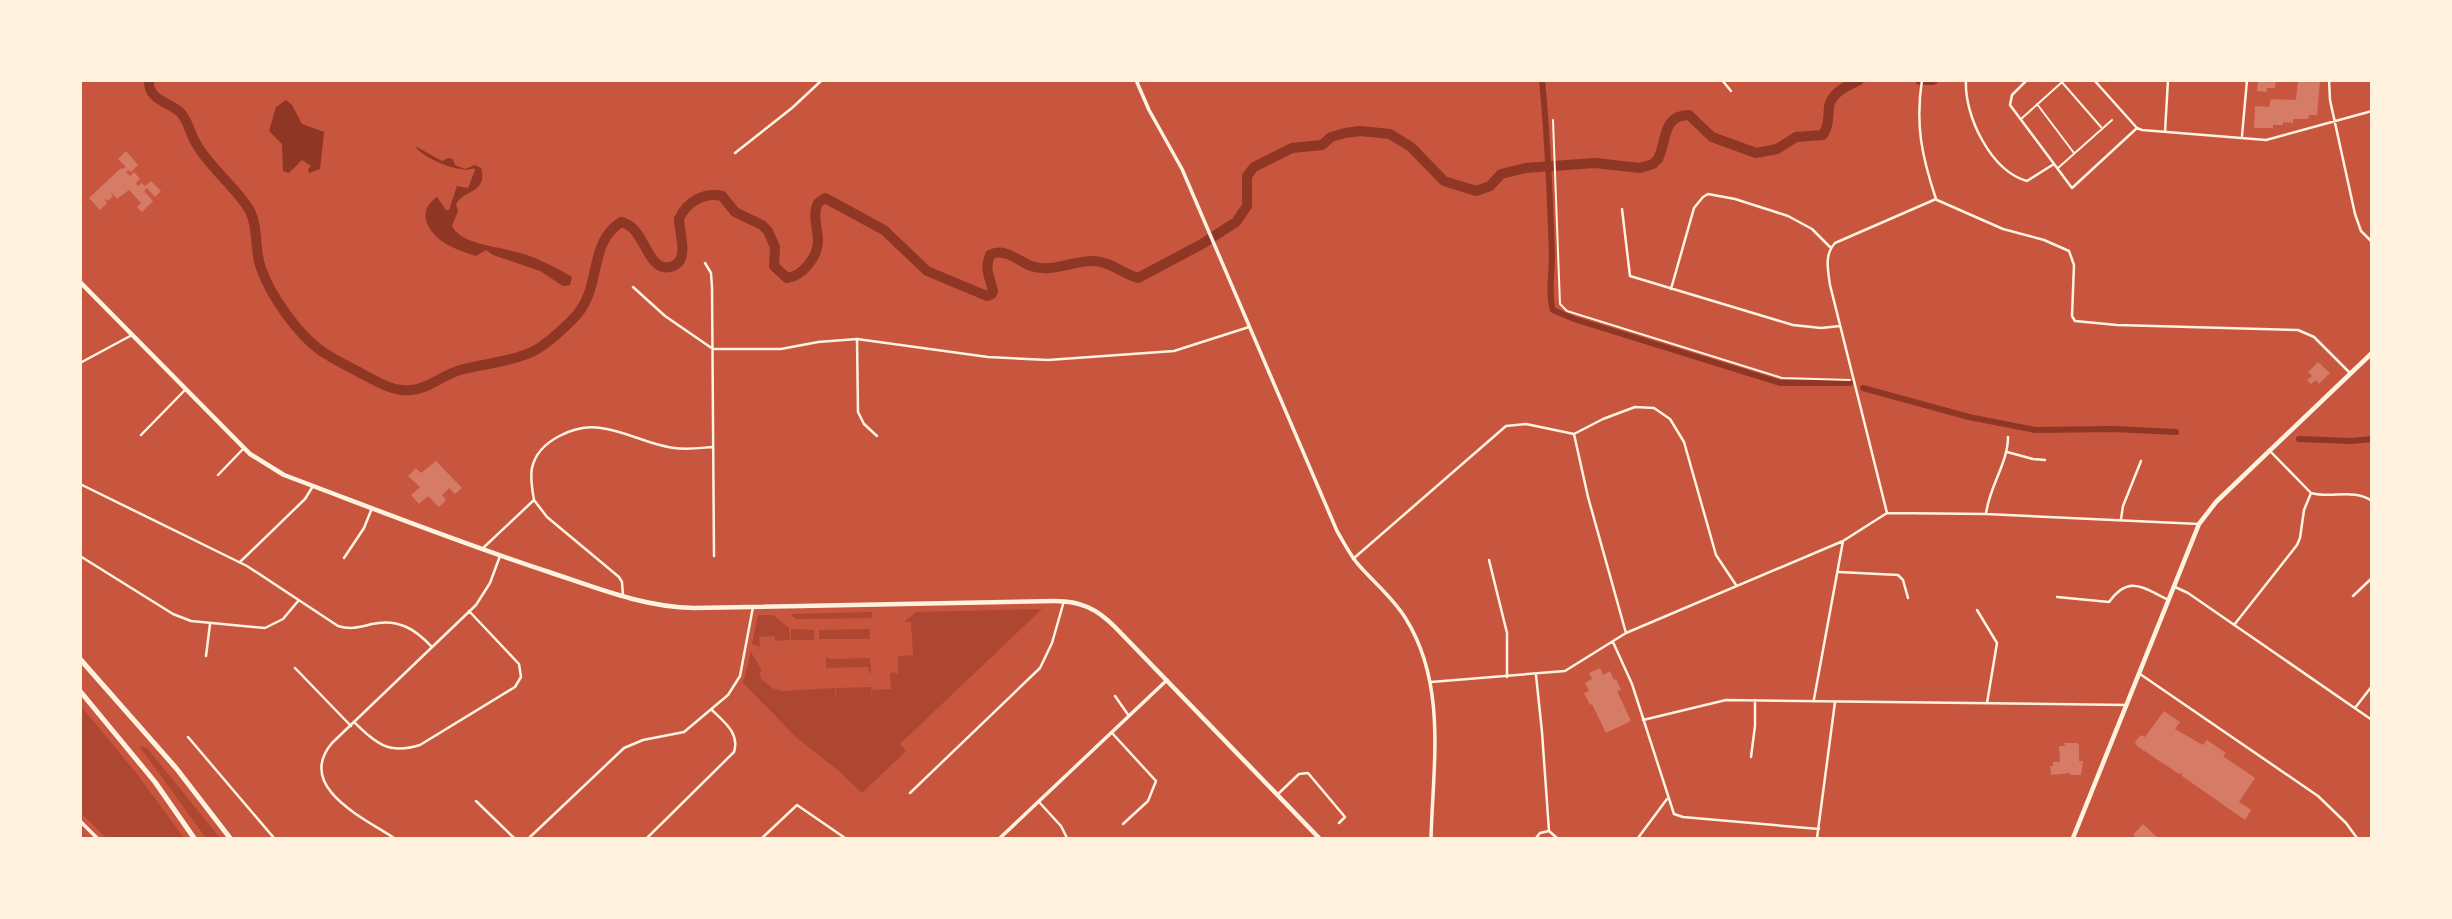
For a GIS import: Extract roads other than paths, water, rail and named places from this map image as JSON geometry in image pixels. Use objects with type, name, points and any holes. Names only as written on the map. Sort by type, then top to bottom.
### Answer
[{"type":"highway","points":[[80,659],[176,768],[230,838]]},
{"type":"highway","points":[[80,691],[155,782],[194,838]]},
{"type":"main road","points":[[80,282],[185,390],[244,448],[267,466],[482,550],[623,596],[671,607],[1064,601],[1081,603],[1100,613],[1319,838]]},
{"type":"main road","points":[[2074,838],[2199,524],[2211,507],[2371,353]]},
{"type":"street","points":[[735,153],[792,108],[822,80]]},
{"type":"street","points":[[1136,80],[1145,102],[1182,169],[1327,510],[1353,559],[1389,596],[1406,619],[1420,647],[1432,682],[1435,722],[1431,838]]},
{"type":"street","points":[[1722,80],[1731,91]]},
{"type":"street","points":[[1922,80],[1919,133],[1923,158],[1936,199],[1994,226],[2044,240],[2069,251],[2074,261],[2072,316],[2075,321],[2117,325],[2298,330],[2315,337],[2350,373]]},
{"type":"street","points":[[2027,80],[2009,101],[2072,188],[2137,128]]},
{"type":"street","points":[[2094,80],[2137,128],[2165,132],[2274,139],[2371,111]]},
{"type":"street","points":[[2165,132],[2168,80]]},
{"type":"street","points":[[2242,137],[2247,80]]},
{"type":"street","points":[[2329,80],[2334,120],[2358,225],[2371,242]]},
{"type":"street","points":[[1965,81],[1977,134],[2001,166],[2027,181],[2054,164]]},
{"type":"street","points":[[1671,289],[1694,208],[1708,194],[1724,196],[1788,216],[1812,229],[1830,248]]},
{"type":"street","points":[[1887,513],[1830,285],[1827,260],[1830,248],[1835,243],[1936,199]]},
{"type":"street","points":[[1622,209],[1630,276],[1793,325],[1821,328],[1840,326]]},
{"type":"street","points":[[705,263],[711,273],[714,556]]},
{"type":"street","points":[[633,287],[658,310],[713,349],[781,349],[818,342],[857,339],[988,358],[1039,360],[1174,351],[1249,327]]},
{"type":"street","points":[[80,363],[132,335]]},
{"type":"street","points":[[857,339],[858,412],[864,424],[877,436]]},
{"type":"street","points":[[141,435],[185,390]]},
{"type":"street","points":[[1353,559],[1506,426],[1527,424],[1574,434],[1635,407],[1654,408],[1670,419],[1684,442],[1716,555],[1736,585]]},
{"type":"street","points":[[623,596],[619,576],[547,517],[534,500],[531,471],[537,456],[553,439],[578,429],[604,428],[674,448],[712,447]]},
{"type":"street","points":[[1574,434],[1588,497],[1626,633]]},
{"type":"street","points":[[1986,514],[1988,498],[2007,452],[2008,437]]},
{"type":"street","points":[[218,475],[244,448]]},
{"type":"street","points":[[2269,450],[2311,493],[2358,495],[2371,501]]},
{"type":"street","points":[[2007,452],[2045,460]]},
{"type":"street","points":[[2121,520],[2123,506],[2141,461]]},
{"type":"street","points":[[80,484],[240,562],[338,626],[352,629],[381,623],[398,624],[415,631],[432,647]]},
{"type":"street","points":[[240,562],[305,499],[313,486]]},
{"type":"street","points":[[2234,625],[2297,545],[2304,510],[2311,493]]},
{"type":"street","points":[[482,550],[534,500]]},
{"type":"street","points":[[344,558],[365,526],[372,508]]},
{"type":"street","points":[[1432,682],[1536,675],[1569,669],[1626,633],[1843,541],[1887,513],[1986,514],[2199,524]]},
{"type":"street","points":[[1814,700],[1843,541]]},
{"type":"street","points":[[80,556],[178,617],[210,624],[270,627],[283,619],[299,600]]},
{"type":"street","points":[[394,838],[336,799],[325,784],[322,770],[325,755],[329,747],[469,611],[487,589],[500,556]]},
{"type":"street","points":[[1489,559],[1507,633],[1507,677]]},
{"type":"street","points":[[1839,572],[1897,574],[1902,579],[1908,598]]},
{"type":"street","points":[[2353,596],[2371,578]]},
{"type":"street","points":[[2057,597],[2109,602],[2120,588],[2130,585],[2169,600]]},
{"type":"street","points":[[2174,586],[2371,720]]},
{"type":"street","points":[[910,793],[1040,668],[1052,643],[1064,601]]},
{"type":"street","points":[[529,838],[624,748],[643,740],[684,732],[728,695],[738,680],[752,607]]},
{"type":"street","points":[[1977,610],[1997,643],[1987,703]]},
{"type":"street","points":[[355,722],[383,746],[402,750],[420,745],[515,687],[522,677],[519,664],[469,611]]},
{"type":"street","points":[[206,656],[210,624]]},
{"type":"street","points":[[1613,641],[1632,684],[1672,812],[1683,817],[1819,829]]},
{"type":"street","points":[[295,668],[351,726]]},
{"type":"street","points":[[2140,674],[2318,796],[2340,816],[2357,838]]},
{"type":"street","points":[[1536,675],[1549,831],[1558,838]]},
{"type":"street","points":[[1000,838],[1167,680]]},
{"type":"street","points":[[2355,708],[2371,686]]},
{"type":"street","points":[[1115,696],[1129,716]]},
{"type":"street","points":[[1643,720],[1722,700],[2127,705]]},
{"type":"street","points":[[1751,757],[1755,700]]},
{"type":"street","points":[[1817,838],[1835,702]]},
{"type":"street","points":[[647,838],[734,752],[734,735],[712,710]]},
{"type":"street","points":[[1112,733],[1156,781],[1148,801],[1123,824]]},
{"type":"street","points":[[188,737],[274,838]]},
{"type":"street","points":[[1277,795],[1299,774],[1308,773],[1345,817],[1339,823]]},
{"type":"street","points":[[1638,838],[1667,799]]},
{"type":"street","points":[[476,801],[514,838]]},
{"type":"street","points":[[1039,802],[1061,825],[1067,838]]},
{"type":"street","points":[[762,838],[797,805],[845,838]]},
{"type":"street","points":[[80,821],[97,838]]},
{"type":"street","points":[[1536,838],[1540,833],[1549,831]]},
{"type":"lane","points":[[2020,119],[2061,81],[2102,128]]},
{"type":"lane","points":[[2038,104],[2074,153]]},
{"type":"lane","points":[[2057,169],[2112,120]]},
{"type":"waterway","points":[[149,80],[155,96],[180,112],[203,154],[250,211],[255,225],[261,268],[271,290],[294,324],[311,343],[331,357],[382,384],[405,390],[423,387],[460,370],[524,355],[548,341],[583,307],[603,243],[621,222],[636,232],[656,263],[662,267],[676,264],[682,254],[679,219],[691,203],[702,197],[722,196],[735,212],[762,225],[768,231],[775,247],[774,266],[787,278],[804,270],[815,254],[818,242],[816,208],[825,198],[884,230],[927,271],[987,296],[993,291],[988,260],[990,255],[996,253],[1006,254],[1039,268],[1098,262],[1138,278],[1202,244],[1236,222],[1247,206],[1247,176],[1254,167],[1292,148],[1322,145],[1331,137],[1345,133],[1360,131],[1390,134],[1411,147],[1444,181],[1476,191],[1490,186],[1501,174],[1525,168],[1595,163],[1640,168],[1653,164],[1661,152],[1670,124],[1680,116],[1689,115],[1712,137],[1756,153],[1777,149],[1796,137],[1823,135],[1833,97],[1859,80]]},
{"type":"waterway","points":[[1542,80],[1553,310],[1574,319],[1780,383],[1850,383]]},
{"type":"waterway","points":[[1920,80],[1933,80]]},
{"type":"waterway","points":[[1863,388],[1969,417],[2035,430],[2113,429],[2176,432]]},
{"type":"waterway","points":[[2299,439],[2372,439]]}]
